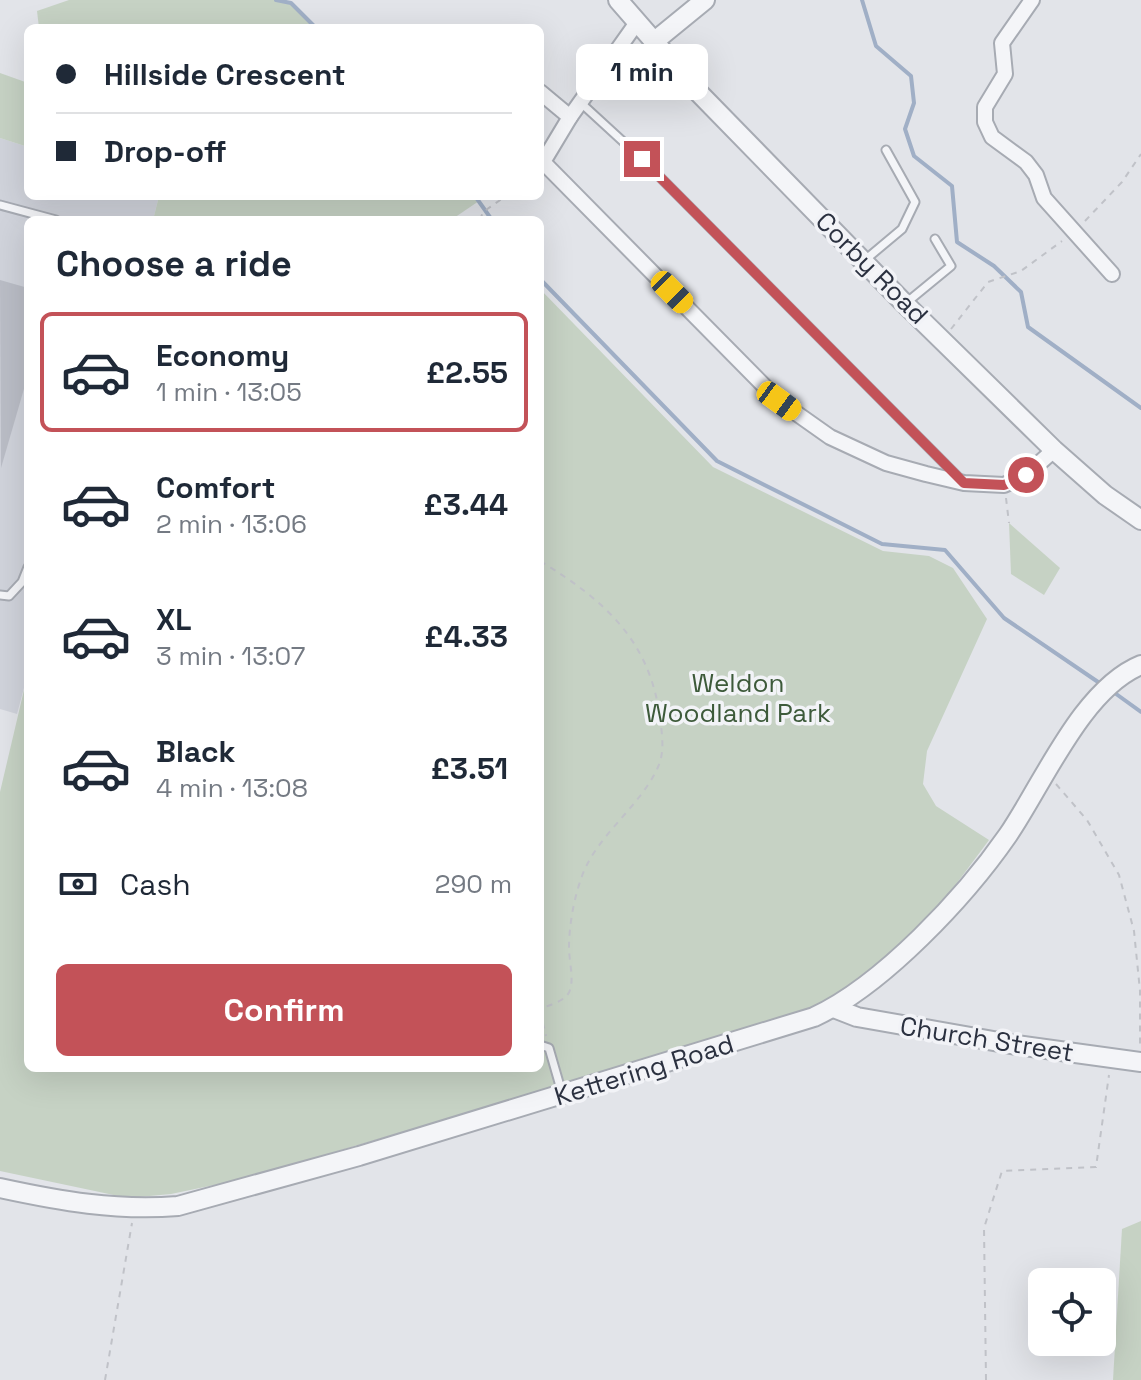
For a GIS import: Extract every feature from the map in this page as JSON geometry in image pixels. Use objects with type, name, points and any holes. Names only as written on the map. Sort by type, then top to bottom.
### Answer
[{"type":"street","name":"Corby Road","points":[[618,0],[699,93],[905,304],[1054,450],[1105,495],[1141,520]]},
{"type":"street","points":[[656,40],[705,0]]},
{"type":"street","points":[[1032,0],[1002,43],[1005,74],[985,107],[985,122],[992,137],[1026,162],[1036,175],[1044,198],[1112,274]]},
{"type":"street","points":[[544,160],[570,117],[638,21]]},
{"type":"street","points":[[544,95],[570,117]]},
{"type":"street","points":[[544,163],[779,401],[830,437],[872,456],[964,483],[1004,485],[1026,475],[1054,450]]},
{"type":"street","name":"Kettering Road","points":[[0,1188],[88,1205],[135,1210],[178,1206],[563,1095],[814,1017],[834,1008],[868,983],[956,901],[1007,837],[1082,714],[1134,667]]},
{"type":"street","name":"Church Street","points":[[834,1008],[871,1020],[1016,1045],[1141,1062]]},
{"type":"lane","points":[[581,103],[642,159],[964,483]]},
{"type":"lane","points":[[864,261],[902,229],[915,202],[886,150]]},
{"type":"lane","points":[[0,205],[41,216]]},
{"type":"lane","points":[[905,304],[951,266],[935,239]]},
{"type":"lane","points":[[0,595],[9,596],[24,577]]},
{"type":"lane","points":[[544,1046],[549,1048],[563,1095]]},
{"type":"path","points":[[943,339],[988,282],[1021,271],[1073,234],[1122,182],[1141,154]]},
{"type":"path","points":[[482,216],[502,200]]},
{"type":"path","points":[[1004,485],[1009,523]]},
{"type":"path","points":[[544,563],[582,586],[632,636],[658,700],[663,741],[659,765],[635,805],[611,832],[583,872],[576,894],[569,945],[570,991],[564,999],[544,1007]]},
{"type":"path","points":[[1045,777],[1059,787],[1087,820],[1119,875],[1134,931],[1140,991],[1141,1062]]},
{"type":"path","points":[[544,1026],[549,1048]]},
{"type":"path","points":[[986,1380],[984,1228],[1002,1171],[1096,1167],[1111,1058]]},
{"type":"path","points":[[105,1380],[135,1210]]},
{"type":"shaded area","points":[[0,138],[24,146],[24,200],[158,200],[154,216],[24,216],[24,688],[17,714],[0,709]]},
{"type":"green space","points":[[69,0],[276,0],[291,3],[312,24],[39,24],[37,11]]},
{"type":"green space","points":[[0,73],[24,82],[24,146],[0,138]]},
{"type":"green space","points":[[158,200],[479,201],[457,216],[154,216]]},
{"type":"green space","name":"Weldon Woodland Park","points":[[544,293],[713,467],[883,551],[929,556],[953,568],[987,619],[927,751],[923,784],[936,806],[989,840],[951,891],[908,937],[847,990],[809,1009],[748,1030],[243,1179],[171,1194],[128,1198],[0,1171],[0,792],[24,690],[24,1072],[544,1072]]},
{"type":"green space","points":[[1009,523],[1060,568],[1044,595],[1011,574]]},
{"type":"green space","points":[[1141,1221],[1141,1380],[1113,1380],[1122,1229]]},
{"type":"building","points":[[0,280],[24,287],[24,389],[1,468]]},
{"type":"waterway","points":[[276,0],[291,3],[312,24]]},
{"type":"waterway","points":[[862,0],[876,46],[911,76],[914,103],[905,129],[914,156],[952,186],[957,242],[994,266],[1021,292],[1028,327],[1141,408]]},
{"type":"waterway","points":[[478,200],[489,216]]},
{"type":"waterway","points":[[544,283],[717,461],[882,544],[945,550],[1004,618],[1101,684]]},
{"type":"waterway","points":[[1112,691],[1141,712]]},
{"type":"route","points":[[642,159],[964,483],[1004,485],[1026,475]]}]
